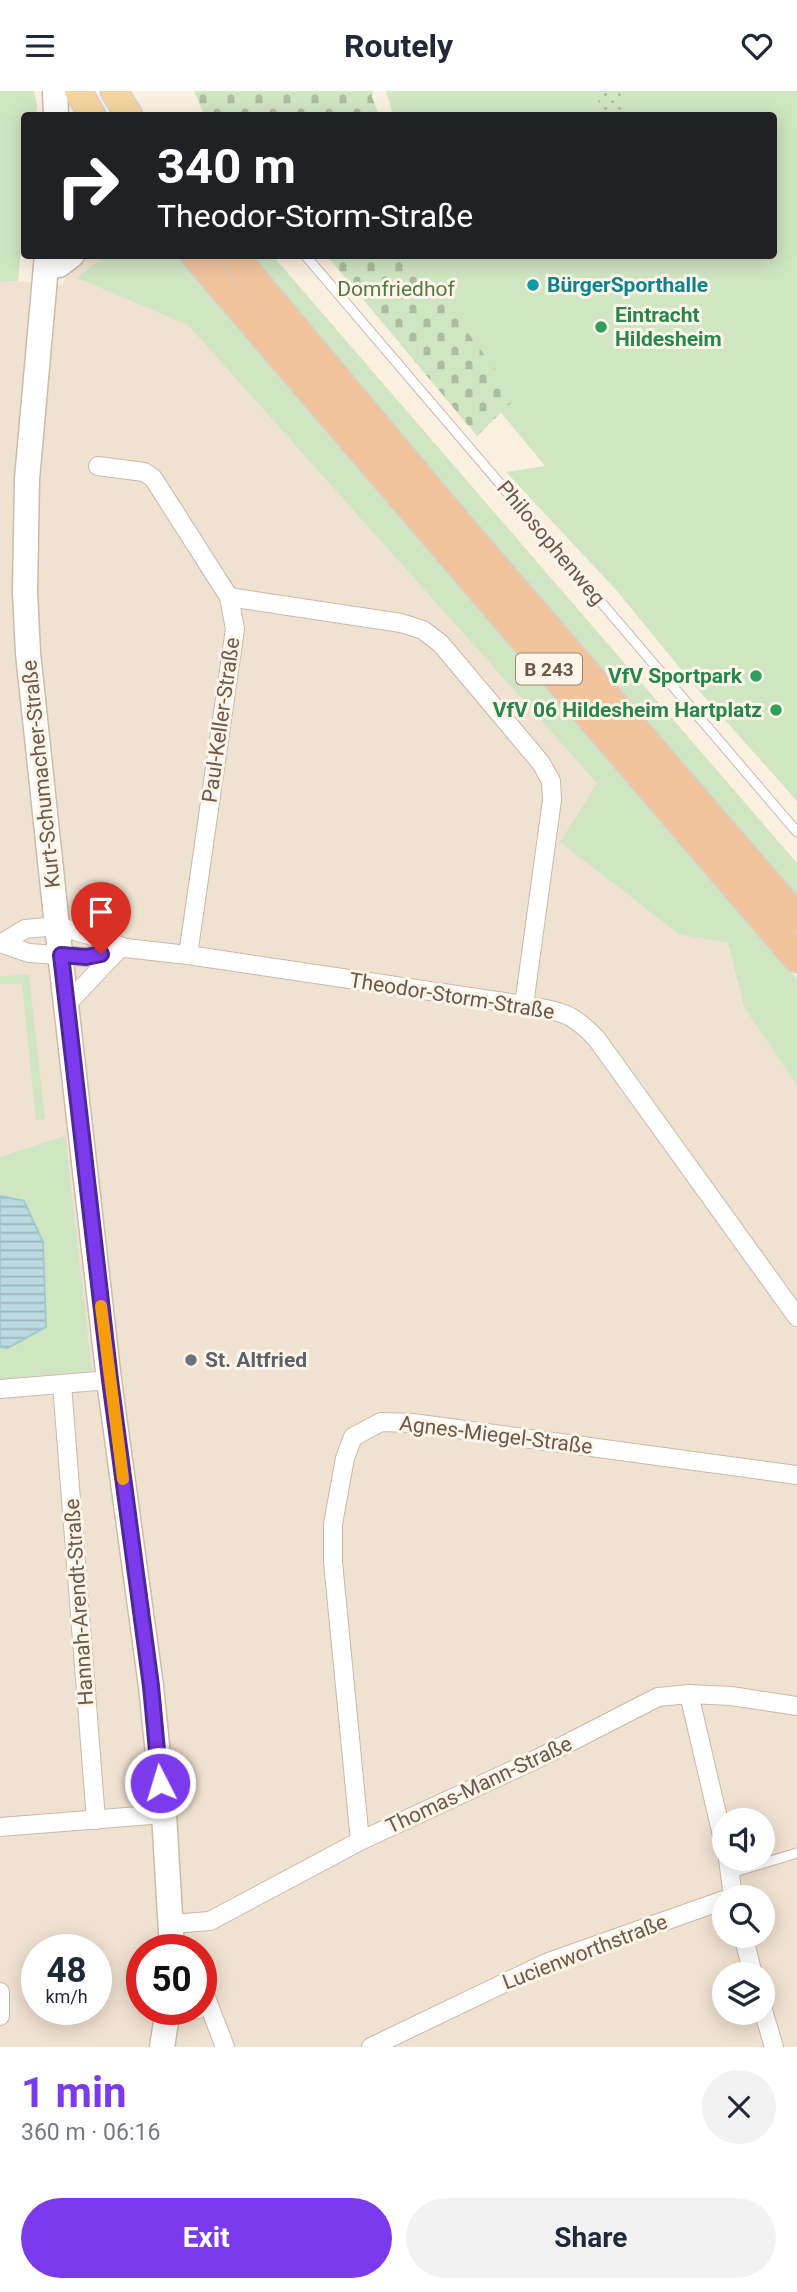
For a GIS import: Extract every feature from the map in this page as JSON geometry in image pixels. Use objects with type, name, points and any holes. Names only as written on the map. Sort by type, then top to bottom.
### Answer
[{"type":"highway","name":"B 243","points":[[198,259],[797,958]]},
{"type":"highway","name":"B 243","points":[[236,259],[464,531],[797,918]]},
{"type":"main road","points":[[55,91],[56,112]]},
{"type":"main road","points":[[78,91],[90,112]]},
{"type":"main road","points":[[114,91],[127,112]]},
{"type":"main road","name":"Kurt-Schumacher-Straße","points":[[61,259],[43,307],[28,469],[25,592],[28,653],[110,1380],[151,1686],[164,1814],[172,1934]]},
{"type":"main road","points":[[162,2047],[179,2025]]},
{"type":"street","name":"Paul-Keller-Straße","points":[[98,466],[144,472],[153,478],[229,597],[235,629],[188,955]]},
{"type":"street","points":[[229,597],[401,623],[423,630],[441,644],[541,763],[551,781],[552,800],[524,1005]]},
{"type":"street","points":[[1,943],[25,929],[57,926]]},
{"type":"street","name":"Theodor-Storm-Straße","points":[[57,926],[96,937],[120,950]]},
{"type":"street","name":"Theodor-Storm-Straße","points":[[1,943],[29,953],[86,957],[120,950],[188,955],[524,1005],[554,1010],[578,1019],[596,1038],[797,1317]]},
{"type":"street","points":[[66,1004],[120,950]]},
{"type":"street","points":[[0,1389],[110,1380]]},
{"type":"street","name":"Hannah-Arendt-Straße","points":[[62,1384],[96,1820]]},
{"type":"street","name":"Agnes-Miegel-Straße","points":[[360,1841],[333,1562],[332,1524],[345,1458],[353,1437],[381,1422],[413,1423],[797,1475]]},
{"type":"street","points":[[689,1694],[716,1808]]},
{"type":"street","name":"Thomas-Mann-Straße","points":[[172,1924],[210,1920],[360,1841],[550,1752],[658,1697],[689,1694],[732,1696],[797,1706]]},
{"type":"street","points":[[0,1827],[164,1814]]},
{"type":"street","name":"Lucienworthstraße","points":[[371,2047],[546,1963],[712,1904]]},
{"type":"street","points":[[0,1992],[0,2017]]},
{"type":"street","points":[[206,2025],[225,2047]]},
{"type":"street","points":[[767,2025],[774,2047]]},
{"type":"lane","name":"Philosophenweg","points":[[308,259],[797,832]]},
{"type":"lane","points":[[775,1857],[797,1853]]},
{"type":"shaded area","points":[[86,259],[172,259],[797,977],[797,2047],[0,2047],[0,282],[62,285],[68,274]]},
{"type":"green space","points":[[0,91],[34,91],[36,112],[21,112],[21,252],[18,281],[0,282]]},
{"type":"green space","points":[[194,91],[373,91],[372,97],[378,112],[203,112]]},
{"type":"green space","name":"Eintracht Hildesheim","points":[[386,91],[797,91],[797,801],[693,684],[617,591],[506,472],[545,466],[397,286],[401,259],[777,259],[777,112],[392,112]]},
{"type":"green space","points":[[602,91],[619,91],[629,112],[604,112],[595,94]]},
{"type":"green space","points":[[101,259],[183,259],[797,980],[797,1085],[744,1007],[728,943],[679,934],[560,842],[597,783],[188,325],[77,278]]},
{"type":"green space","points":[[249,259],[276,259],[797,863],[797,897],[437,486]]},
{"type":"green space","name":"Domfriedhof","points":[[330,259],[417,259],[418,265],[516,398],[477,436]]},
{"type":"green space","points":[[29,975],[45,1119],[36,1120],[22,984],[0,984],[0,976]]},
{"type":"green space","points":[[65,1136],[92,1371],[0,1379],[0,1157]]},
{"type":"water","points":[[0,1196],[24,1201],[43,1242],[46,1327],[8,1348],[0,1347]]},
{"type":"slow traffic","points":[[101,1306],[123,1479]]},
{"type":"place","name":"BürgerSporthalle","points":[[533,285]]},
{"type":"place","name":"Eintracht Hildesheim","points":[[601,327]]},
{"type":"place","name":"VfV Sportpark","points":[[756,676]]},
{"type":"place","name":"VfV 06 Hildesheim Hartplatz","points":[[776,710]]},
{"type":"place","name":"St. Altfried","points":[[191,1360]]},
{"type":"route","points":[[101,954],[86,957],[61,955],[110,1380],[151,1686],[160,1783]]}]
